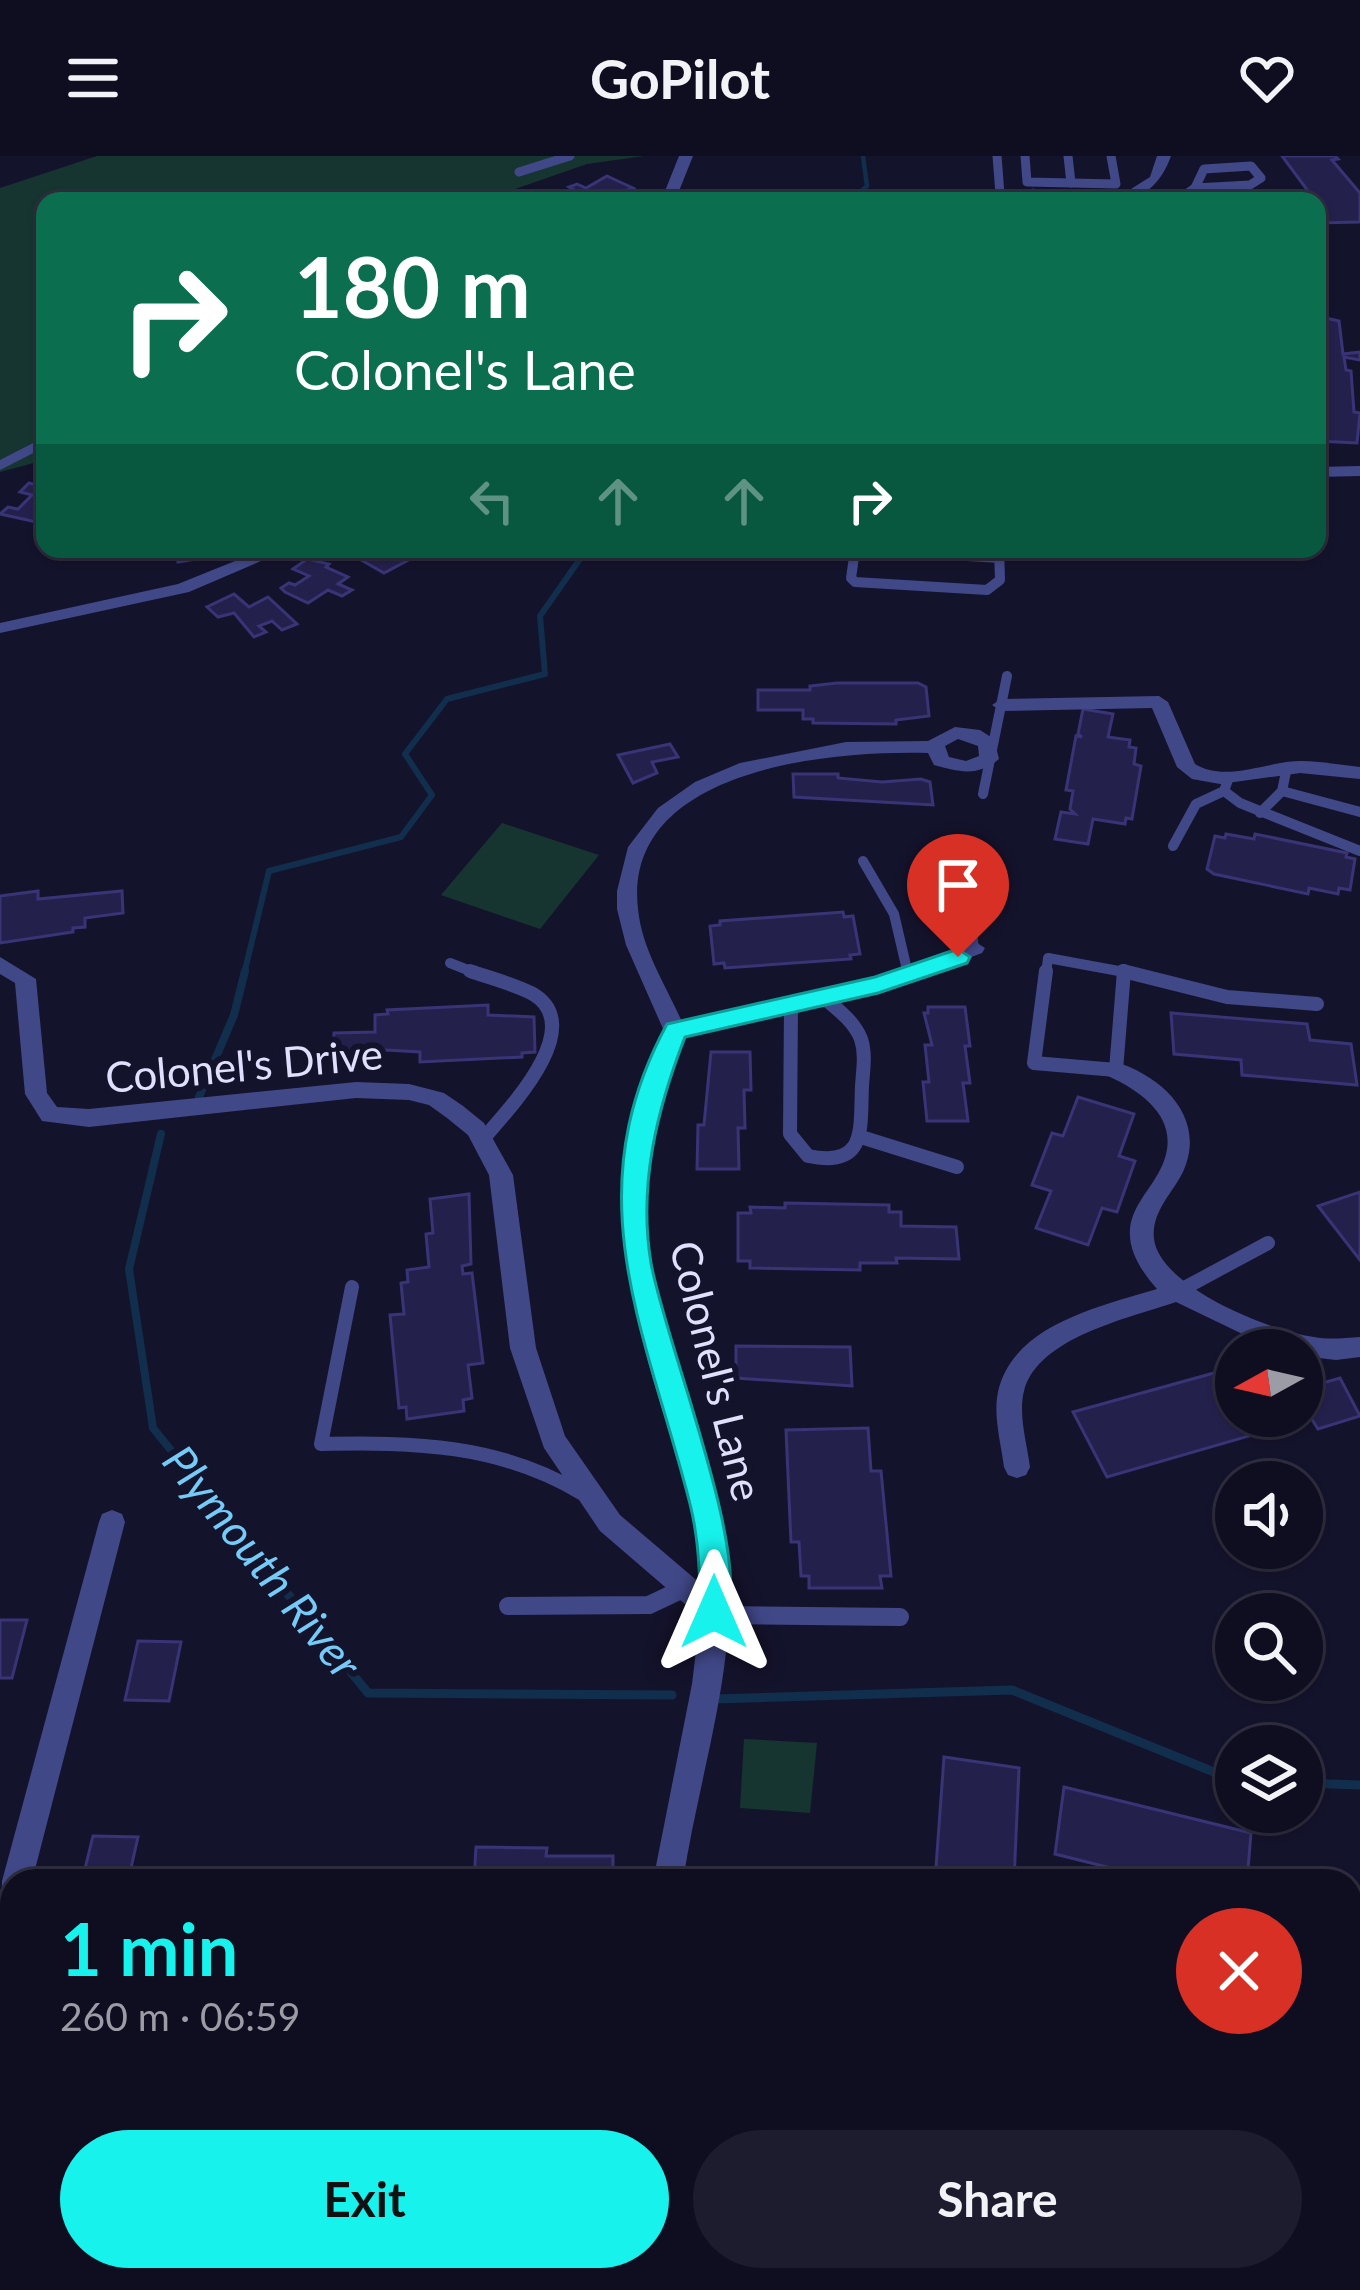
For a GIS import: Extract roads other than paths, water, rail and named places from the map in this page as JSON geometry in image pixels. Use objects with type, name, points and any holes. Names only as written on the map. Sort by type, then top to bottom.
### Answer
[{"type":"street","points":[[672,192],[686,156]]},
{"type":"street","points":[[1134,192],[1156,179],[1164,156]]},
{"type":"street","points":[[1326,472],[1360,471]]},
{"type":"street","points":[[0,628],[183,588],[258,558]]},
{"type":"street","points":[[1001,705],[1159,702],[1187,767],[1226,784],[1286,767],[1360,773]]},
{"type":"street","points":[[934,747],[940,761],[958,768],[983,764],[991,754],[987,742],[964,733],[946,734],[934,747],[846,747],[775,758],[706,785],[662,818],[637,856],[627,891],[638,946],[676,1030],[908,975],[974,948]]},
{"type":"street","name":"Colonel's Drive","points":[[0,964],[26,979],[36,1094],[50,1114],[89,1118],[383,1090],[436,1099],[483,1139],[506,1197],[523,1348],[538,1408],[590,1499],[610,1523],[714,1614]]},
{"type":"street","name":"Colonel's Lane","points":[[670,1869],[714,1614],[713,1540],[656,1345],[633,1226],[644,1112],[676,1030]]},
{"type":"street","points":[[1116,1070],[1151,1088],[1169,1105],[1180,1125],[1173,1168],[1142,1227],[1144,1252],[1160,1278],[1177,1292],[1310,1349],[1360,1347]]},
{"type":"street","points":[[1017,1467],[1010,1409],[1014,1382],[1038,1349],[1060,1335],[1177,1292]]},
{"type":"street","points":[[20,1869],[112,1522]]},
{"type":"lane","points":[[519,172],[570,156]]},
{"type":"lane","points":[[997,156],[1000,192]]},
{"type":"lane","points":[[1025,156],[1027,182],[1116,184],[1111,156]]},
{"type":"lane","points":[[1068,156],[1071,183]]},
{"type":"lane","points":[[1189,192],[1204,169],[1251,166],[1261,178],[1250,185],[1195,188]]},
{"type":"lane","points":[[1195,188],[1197,192]]},
{"type":"lane","points":[[0,465],[36,447]]},
{"type":"lane","points":[[853,558],[851,578],[855,582],[987,590],[1000,580],[999,558]]},
{"type":"lane","points":[[983,794],[1007,676]]},
{"type":"lane","points":[[1260,812],[1282,791],[1286,767]]},
{"type":"lane","points":[[1173,846],[1196,804],[1226,784],[1260,812],[1360,851]]},
{"type":"lane","points":[[1282,791],[1360,812]]},
{"type":"lane","points":[[863,861],[894,914],[908,975]]},
{"type":"lane","points":[[964,877],[974,948]]},
{"type":"lane","points":[[1124,971],[1116,1070],[1034,1063],[1048,958],[1124,971],[1228,997],[1317,1004]]},
{"type":"lane","points":[[450,963],[537,996],[547,1006],[552,1024],[541,1066],[483,1139]]},
{"type":"lane","points":[[791,1005],[790,1134],[808,1156],[833,1161],[852,1151],[862,1137],[863,1044],[855,1029],[823,997]]},
{"type":"lane","points":[[862,1137],[957,1167]]},
{"type":"lane","points":[[1177,1292],[1268,1243]]},
{"type":"lane","points":[[352,1287],[321,1444],[444,1443],[558,1477],[590,1499]]},
{"type":"lane","points":[[508,1606],[649,1605],[685,1588]]},
{"type":"lane","points":[[714,1614],[900,1617]]},
{"type":"waterway","name":"Plymouth River","points":[[860,192],[867,186],[863,156]]},
{"type":"waterway","name":"Plymouth River","points":[[244,974],[269,871],[401,837],[432,795],[405,754],[447,699],[545,674],[540,616],[581,558]]},
{"type":"waterway","name":"Plymouth River","points":[[199,1097],[234,1015],[245,971]]},
{"type":"waterway","name":"Plymouth River","points":[[161,1134],[129,1269],[153,1428],[255,1554]]},
{"type":"waterway","name":"Plymouth River","points":[[253,1551],[368,1693],[672,1695]]},
{"type":"waterway","name":"Plymouth River","points":[[716,1699],[1012,1690],[1215,1772]]},
{"type":"waterway","name":"Plymouth River","points":[[1323,1784],[1360,1785]]}]
